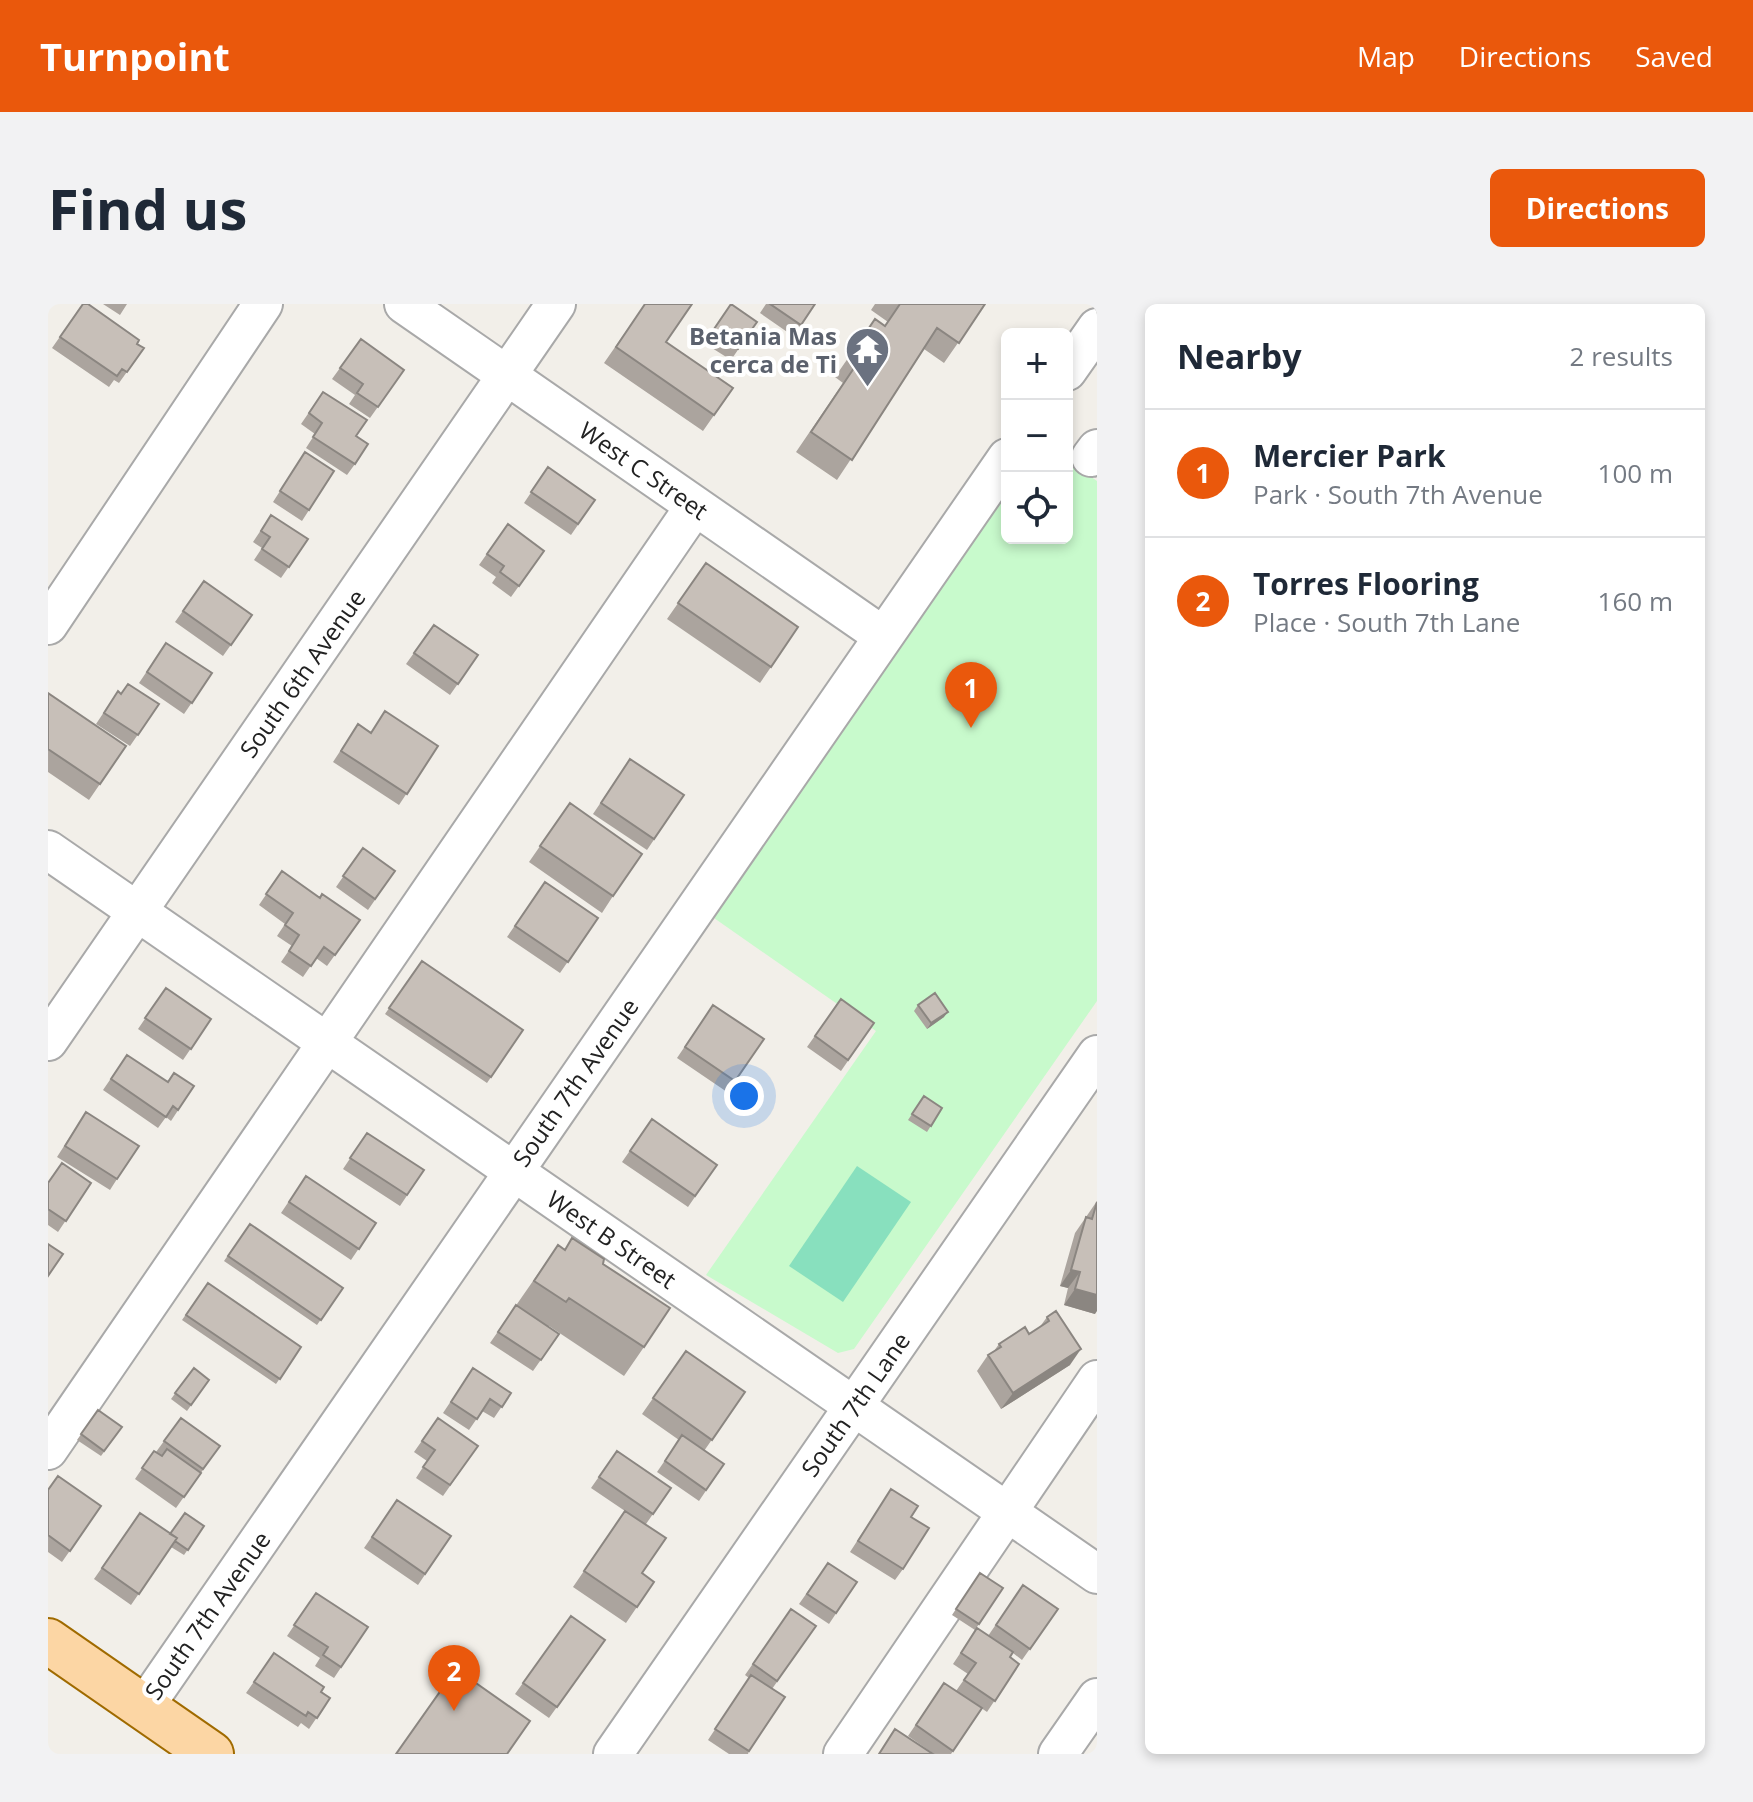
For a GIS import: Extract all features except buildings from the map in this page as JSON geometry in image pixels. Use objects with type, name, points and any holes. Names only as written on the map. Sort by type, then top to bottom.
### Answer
[{"type":"main road","points":[[48,1641],[211,1754]]},
{"type":"street","points":[[48,625],[263,304]]},
{"type":"street","name":"West C Street","points":[[404,304],[883,636]]},
{"type":"street","name":"South 6th Avenue","points":[[48,1041],[556,304]]},
{"type":"street","points":[[1073,362],[1097,328]]},
{"type":"street","name":"South 7th Avenue","points":[[144,1707],[1001,467]]},
{"type":"street","points":[[48,1450],[695,506]]},
{"type":"street","name":"West B Street","points":[[48,850],[1097,1574]]},
{"type":"street","name":"South 7th Lane","points":[[613,1754],[1097,1055]]},
{"type":"street","points":[[843,1754],[1097,1380]]},
{"type":"street","points":[[1058,1754],[1097,1698]]},
{"type":"green space","points":[[1073,464],[1097,481],[1097,1001],[854,1349],[838,1353],[706,1275],[876,1031],[714,918],[1001,502],[1001,544],[1073,544]]},
{"type":"green space","points":[[857,1166],[911,1202],[843,1302],[789,1266]]},
{"type":"place","name":"Betania Mas cerca de Ti","points":[[868,388]]},
{"type":"place","name":"Mercier Park","points":[[971,728]]},
{"type":"place","name":"Torres Flooring","points":[[454,1711]]}]
